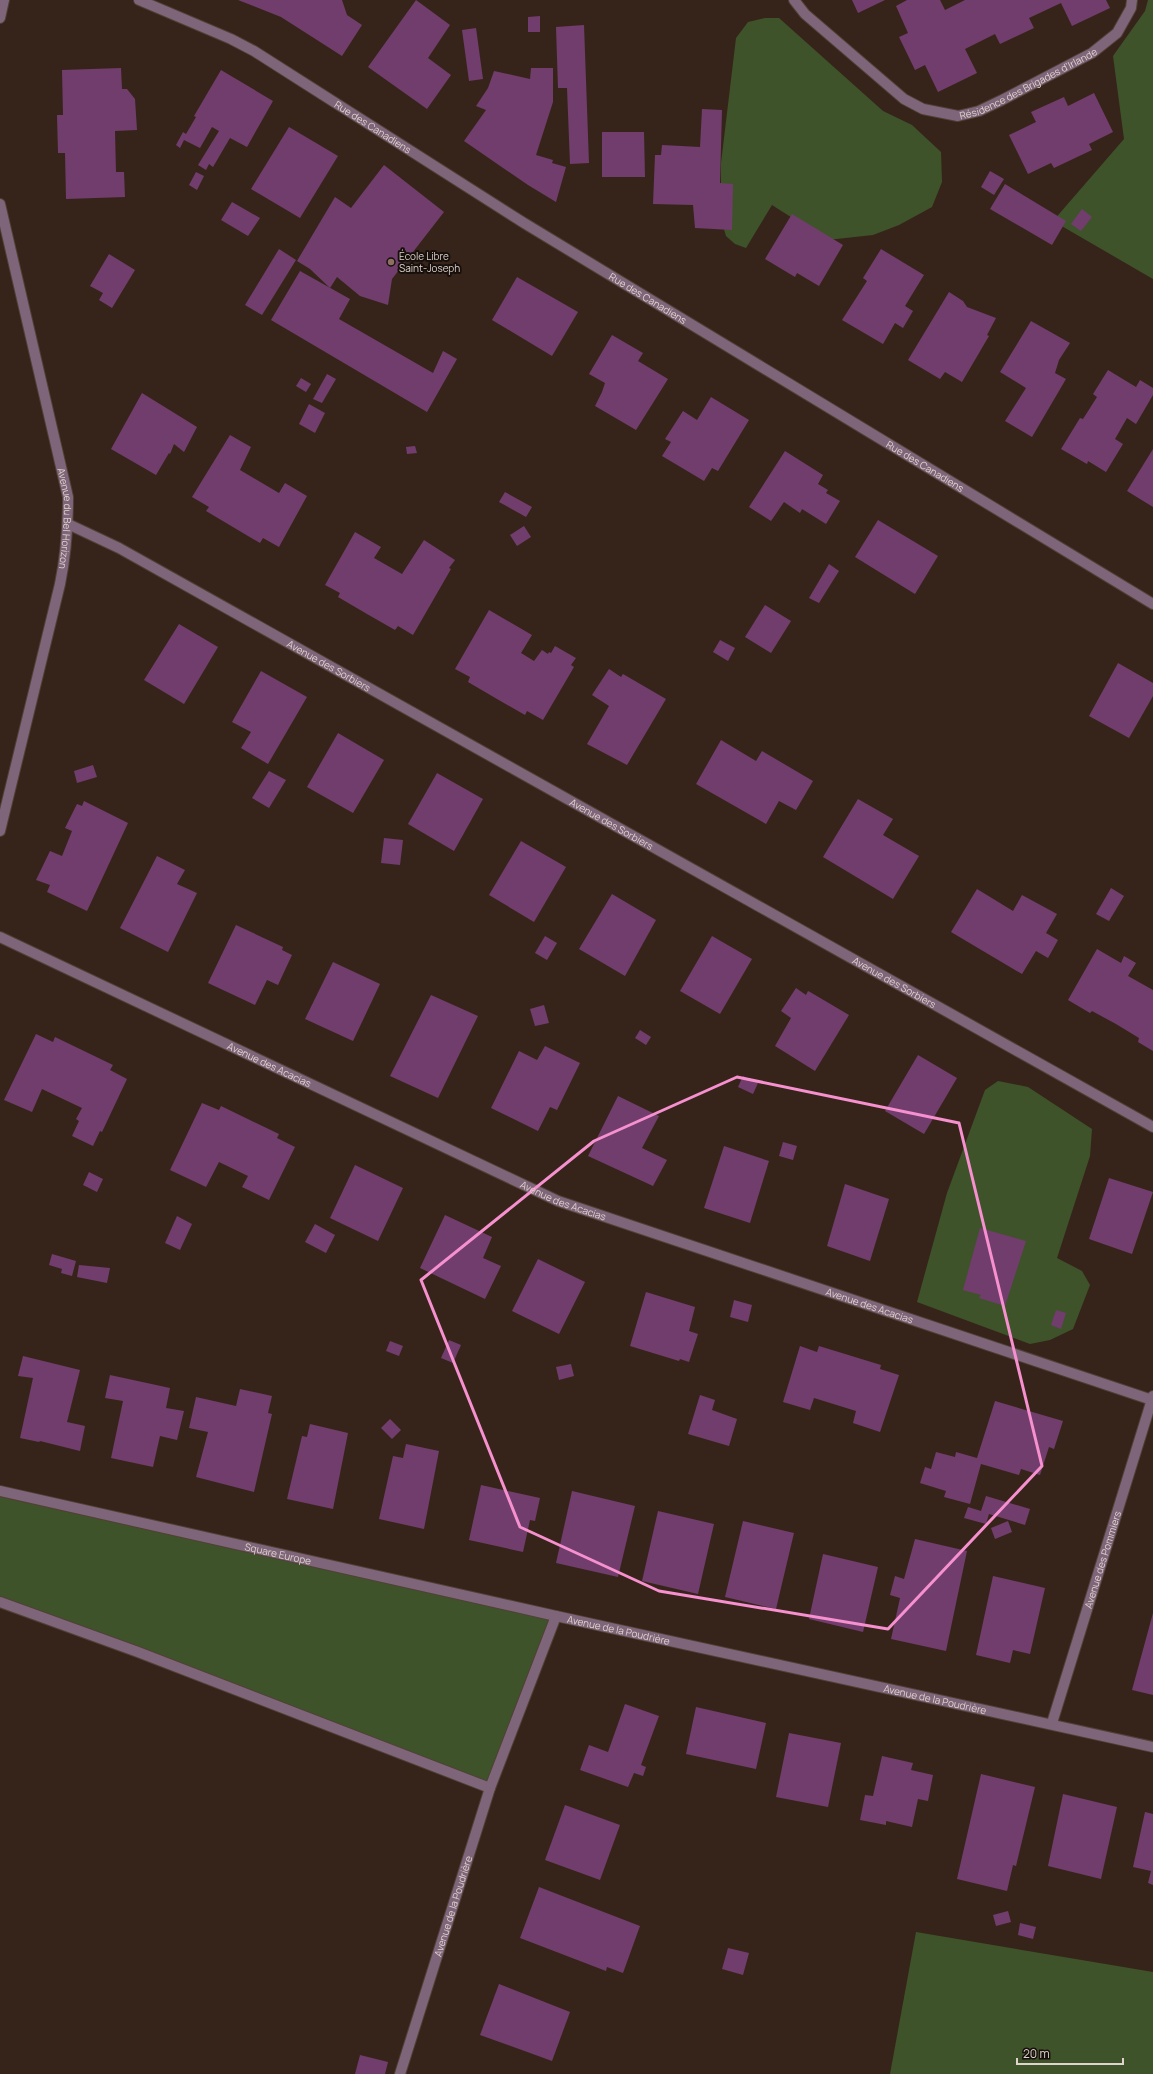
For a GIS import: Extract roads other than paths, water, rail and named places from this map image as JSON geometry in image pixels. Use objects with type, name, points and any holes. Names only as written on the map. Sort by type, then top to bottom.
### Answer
[{"type":"street","points":[[0,18],[4,0]]},
{"type":"street","name":"Rue des Canadiens","points":[[140,0],[231,39],[254,51],[524,223],[1153,604]]},
{"type":"street","name":"Résidence des Brigades d'Irlande","points":[[794,0],[805,14],[904,99],[923,109],[958,116],[979,111],[1092,53],[1117,33],[1131,8],[1132,0]]},
{"type":"street","name":"Avenue du Bel Horizon","points":[[0,204],[68,497],[66,552],[60,584],[0,831]]},
{"type":"street","name":"Avenue des Sorbiers","points":[[68,524],[126,552],[1153,1127]]},
{"type":"street","name":"Avenue des Acacias","points":[[0,938],[558,1201],[1152,1398]]},
{"type":"street","name":"Avenue des Pommiers","points":[[1052,1723],[1152,1398]]},
{"type":"street","name":"Square Europe","points":[[0,1491],[556,1616]]},
{"type":"street","points":[[0,1602],[138,1652],[490,1788]]},
{"type":"street","name":"Avenue de la Poudrière","points":[[400,2074],[490,1788],[556,1616],[1052,1723],[1153,1747]]},
{"type":"place","name":"École Libre Saint-Joseph","points":[[391,262]]}]
